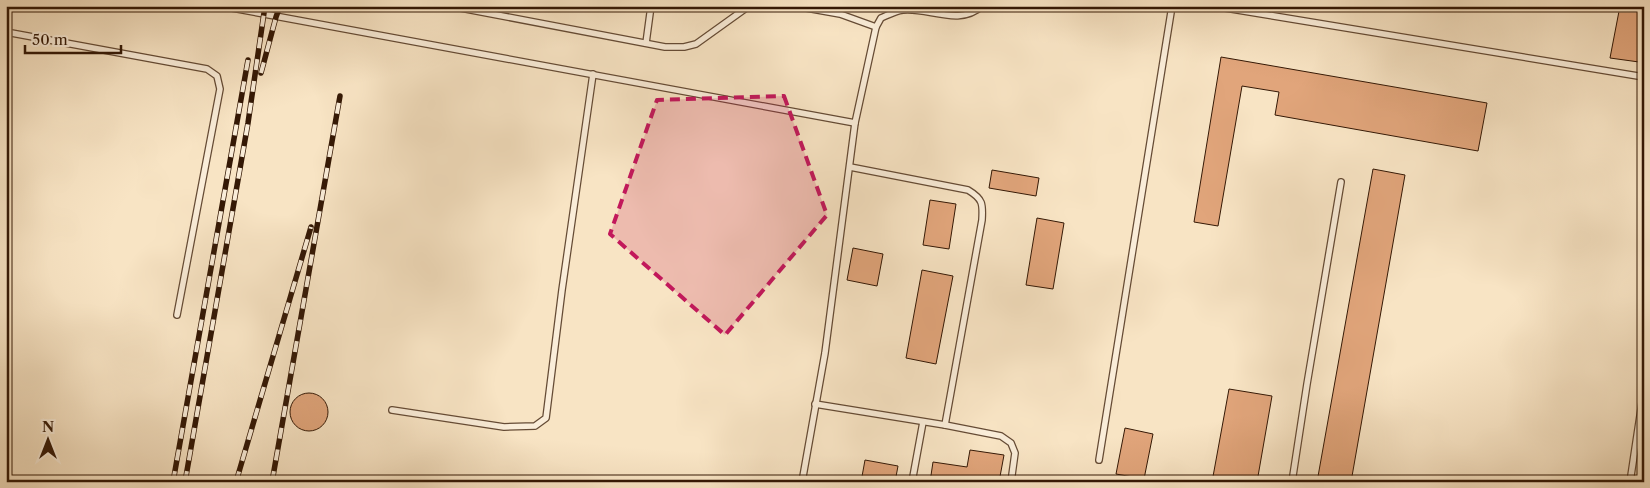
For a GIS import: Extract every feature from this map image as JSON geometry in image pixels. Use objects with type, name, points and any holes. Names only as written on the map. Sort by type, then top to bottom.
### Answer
[{"type":"lane","points":[[221,6],[855,123]]},
{"type":"lane","points":[[450,6],[665,47],[684,47],[696,44],[749,6]]},
{"type":"lane","points":[[646,43],[651,6]]},
{"type":"lane","points":[[796,6],[840,14],[876,27]]},
{"type":"lane","points":[[802,482],[825,353],[855,123],[876,27],[881,18],[904,10],[954,16],[976,12],[982,6]]},
{"type":"lane","points":[[1099,460],[1172,6]]},
{"type":"lane","points":[[1213,6],[1644,78]]},
{"type":"lane","points":[[6,32],[207,69],[217,76],[220,89],[177,315]]},
{"type":"lane","points":[[392,410],[504,427],[535,426],[546,418],[593,74]]},
{"type":"lane","points":[[850,167],[968,190],[978,196],[983,206],[945,425]]},
{"type":"lane","points":[[1292,482],[1306,384],[1342,182]]},
{"type":"lane","points":[[1630,482],[1644,390]]},
{"type":"lane","points":[[815,404],[1002,436],[1011,443],[1016,453],[1011,482]]},
{"type":"lane","points":[[912,482],[923,422]]},
{"type":"highlighted area","points":[[784,96],[827,215],[725,335],[610,234],[657,100]]},
{"type":"building","points":[[1620,6],[1644,6],[1644,37],[1639,62],[1610,58]]},
{"type":"building","points":[[1221,57],[1487,103],[1478,151],[1275,115],[1279,92],[1242,86],[1218,226],[1194,222]]},
{"type":"building","points":[[1373,169],[1405,175],[1351,482],[1317,482]]},
{"type":"building","points":[[992,170],[1039,178],[1036,196],[989,188]]},
{"type":"building","points":[[930,200],[956,204],[949,249],[923,245]]},
{"type":"building","points":[[1037,218],[1064,223],[1053,289],[1026,285]]},
{"type":"building","points":[[853,248],[883,254],[877,286],[847,280]]},
{"type":"building","points":[[922,270],[953,276],[936,364],[906,358]]},
{"type":"building","points":[[1229,389],[1272,396],[1257,482],[1212,482]]},
{"type":"building","points":[[309,393],[322,399],[328,412],[322,425],[309,431],[296,425],[290,412],[296,399]]},
{"type":"building","points":[[1125,428],[1153,434],[1144,479],[1116,474]]},
{"type":"building","points":[[970,450],[1004,455],[999,482],[930,482],[933,462],[967,467]]},
{"type":"building","points":[[865,460],[898,466],[895,482],[861,482]]},
{"type":"railway","points":[[185,482],[248,123],[265,6]]},
{"type":"railway","points":[[261,73],[280,6]]},
{"type":"railway","points":[[173,482],[248,60]]},
{"type":"railway","points":[[272,482],[340,96]]},
{"type":"railway","points":[[236,482],[311,227]]}]
